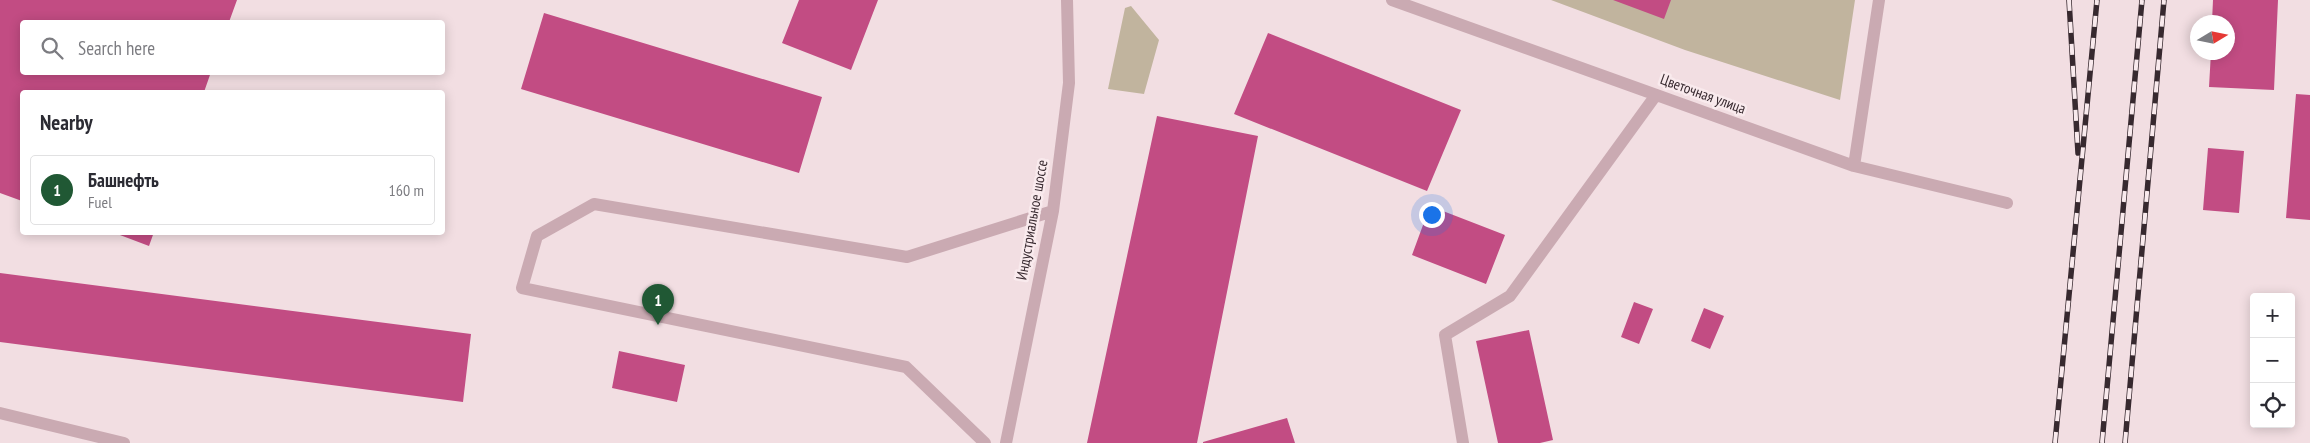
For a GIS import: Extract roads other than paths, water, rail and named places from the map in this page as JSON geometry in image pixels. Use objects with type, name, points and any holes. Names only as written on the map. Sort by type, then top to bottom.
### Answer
[{"type":"street","name":"Индустриальное шоссе","points":[[1006,443],[1053,211],[1069,83],[1067,0]]},
{"type":"street","name":"Цветочная улица","points":[[1392,0],[1854,166],[2007,203]]},
{"type":"street","points":[[1854,166],[1879,0]]},
{"type":"street","points":[[1463,443],[1445,335],[1510,296],[1656,95]]},
{"type":"street","points":[[984,443],[906,367],[522,288],[537,236],[594,204],[907,256],[1053,211]]},
{"type":"street","points":[[0,413],[124,443]]},
{"type":"railway","points":[[2069,0],[2078,153]]},
{"type":"railway","points":[[2055,443],[2097,0]]},
{"type":"railway","points":[[2102,443],[2142,0]]},
{"type":"railway","points":[[2125,443],[2164,0]]},
{"type":"place","name":"Башнефть","points":[[658,325]]}]
